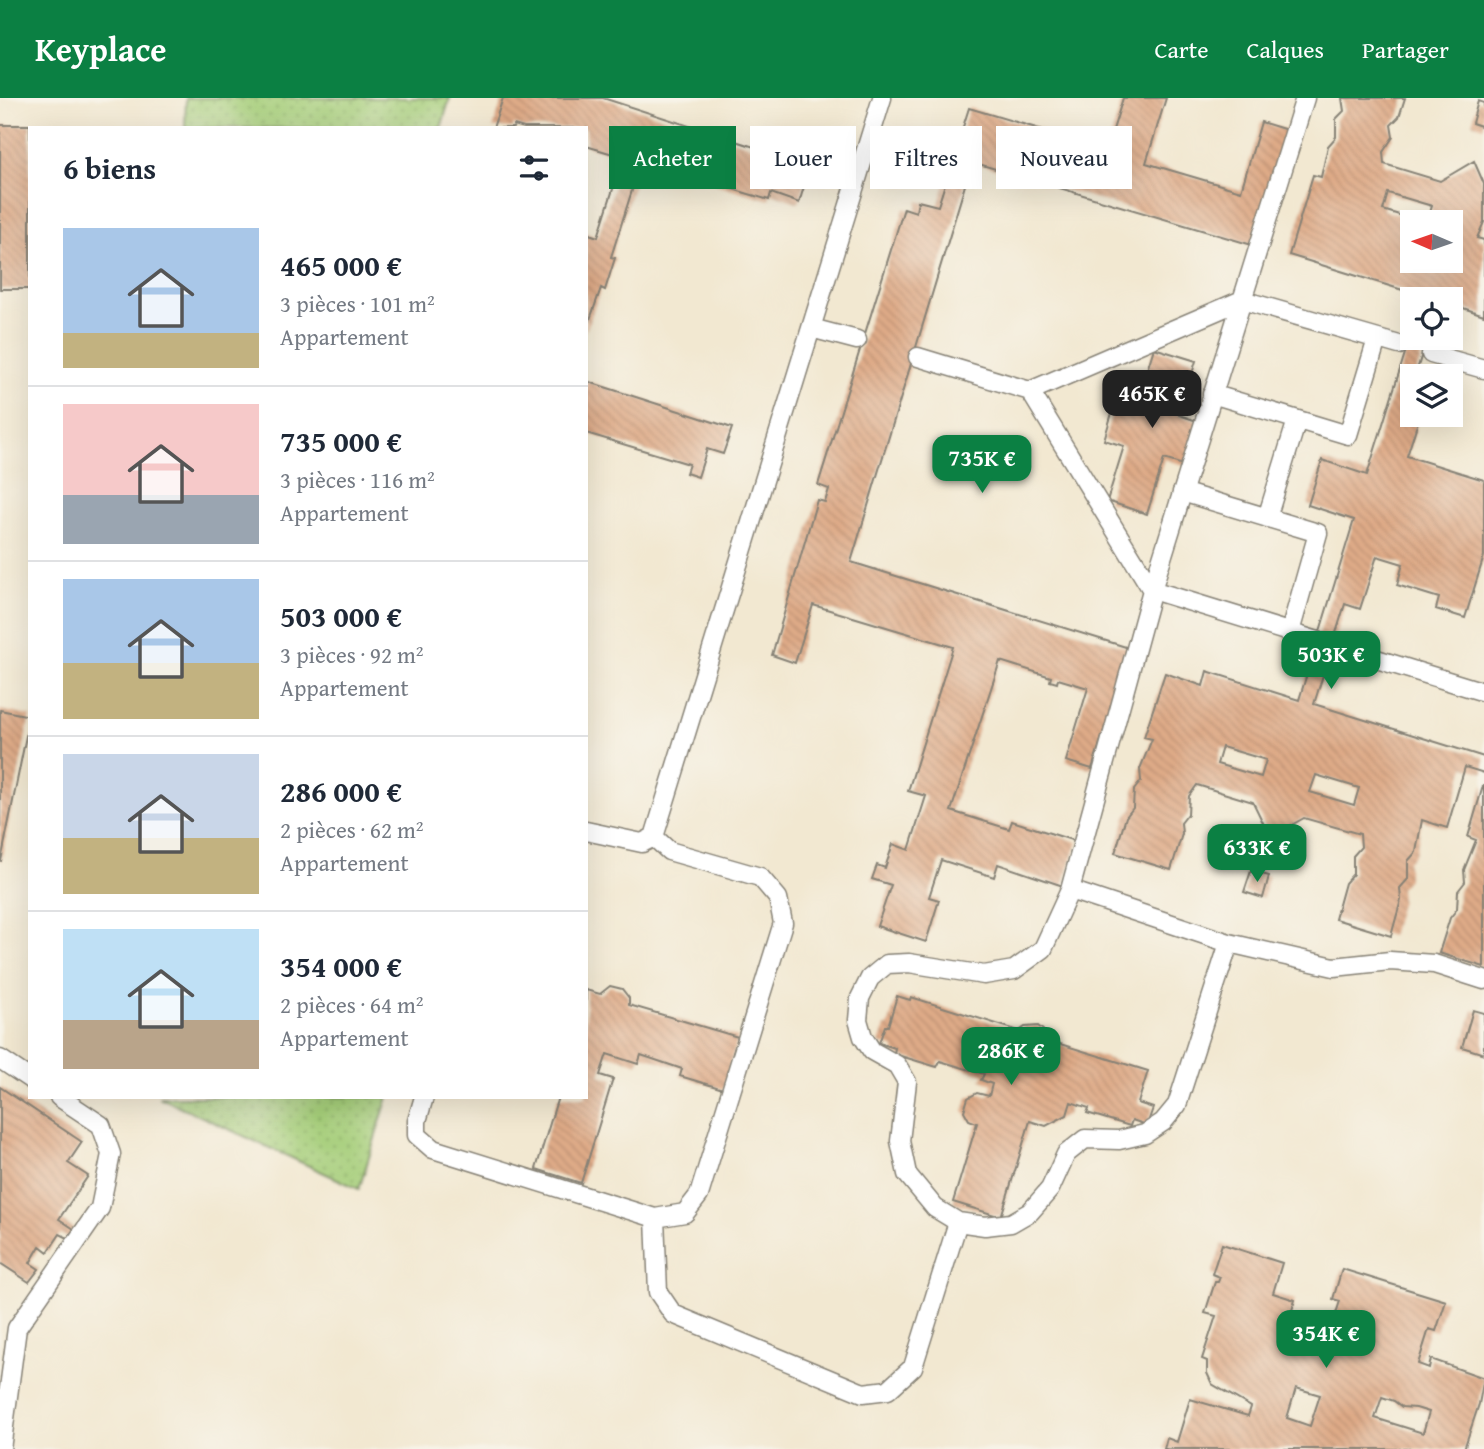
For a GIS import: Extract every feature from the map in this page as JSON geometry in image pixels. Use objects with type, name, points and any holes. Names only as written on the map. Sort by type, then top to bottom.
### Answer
[{"type":"lane","points":[[588,831],[642,843],[654,837],[882,98]]},
{"type":"lane","points":[[1229,943],[1177,1105],[1163,1122],[1145,1134],[1119,1139],[1085,1139],[1066,1154],[1050,1189],[1030,1212],[1011,1223],[985,1226],[958,1222],[935,1208],[907,1174],[900,1141],[907,1082],[897,1065],[872,1051],[863,1037],[858,1020],[860,998],[870,978],[887,964],[909,963],[984,975],[1014,970],[1043,949],[1070,890],[1152,590],[1305,98]]},
{"type":"lane","points":[[918,357],[1030,391],[1242,300],[1399,345]]},
{"type":"lane","points":[[811,328],[857,340]]},
{"type":"lane","points":[[1212,394],[1348,435],[1377,339]]},
{"type":"lane","points":[[1431,354],[1484,369]]},
{"type":"lane","points":[[1030,391],[1152,590],[1484,692]]},
{"type":"lane","points":[[1267,518],[1297,420]]},
{"type":"lane","points":[[1182,492],[1318,533],[1290,632]]},
{"type":"lane","points":[[423,1099],[416,1121],[417,1135],[433,1149],[654,1218],[685,1213],[699,1195],[783,923],[778,898],[760,877],[669,851],[654,837]]},
{"type":"lane","points":[[1070,890],[1229,943],[1334,967],[1390,961],[1412,962],[1434,964],[1484,980]]},
{"type":"lane","points":[[0,1059],[28,1078]]},
{"type":"lane","points":[[1,1449],[17,1328],[100,1208],[111,1154],[101,1125],[62,1099]]},
{"type":"lane","points":[[654,1218],[658,1292],[673,1314],[863,1392],[888,1390],[913,1367],[958,1222]]},
{"type":"green space","points":[[186,98],[450,98],[442,126],[185,126]]},
{"type":"green space","points":[[163,1099],[387,1099],[359,1189]]},
{"type":"building","points":[[503,98],[603,98],[689,126],[609,126],[609,153],[588,147],[588,126],[494,126]]},
{"type":"building","points":[[1123,98],[1166,98],[1146,163],[1241,191],[1261,122],[1287,130],[1252,245],[1063,189],[1132,189],[1132,126],[1114,126]]},
{"type":"building","points":[[1342,98],[1405,98],[1399,117],[1391,125],[1393,137],[1383,152],[1384,164],[1440,181],[1474,161],[1484,184],[1484,222],[1477,238],[1484,240],[1484,315],[1463,308],[1463,287],[1400,287],[1400,289],[1289,255],[1313,175],[1321,177],[1328,146],[1336,137],[1336,119],[1344,111]]},
{"type":"building","points":[[1478,101],[1484,103],[1484,127],[1472,123]]},
{"type":"building","points":[[969,108],[1030,126],[996,126],[996,169],[982,165],[982,126],[963,126]]},
{"type":"building","points":[[0,125],[30,125],[28,289],[0,289]]},
{"type":"building","points":[[736,141],[750,146],[750,189],[803,189],[799,203],[771,193],[769,200],[732,189],[736,189]]},
{"type":"building","points":[[613,189],[632,189],[611,257],[615,258],[605,290],[601,288],[588,325],[588,234],[598,237]]},
{"type":"building","points":[[943,189],[964,189],[851,562],[1129,648],[1092,769],[1066,761],[1088,688],[1058,679],[1057,683],[1050,681],[1051,677],[1000,661],[951,811],[1009,829],[1012,821],[1078,842],[1063,886],[998,864],[994,877],[941,860],[929,897],[939,900],[926,942],[877,926],[891,885],[872,879],[877,865],[885,868],[893,844],[909,850],[926,796],[908,791],[953,647],[813,605],[795,663],[772,655],[817,500],[825,502],[829,489],[818,485],[904,208],[916,212],[918,201],[938,206]]},
{"type":"building","points":[[1154,348],[1196,361],[1179,415],[1200,422],[1186,466],[1164,459],[1147,514],[1107,501],[1124,446],[1104,440],[1117,396],[1137,402]]},
{"type":"building","points":[[1406,350],[1423,350],[1419,364],[1402,364]]},
{"type":"building","points":[[1400,369],[1400,427],[1416,427],[1407,456],[1484,480],[1484,556],[1465,618],[1436,609],[1439,598],[1397,585],[1403,564],[1377,556],[1360,609],[1345,604],[1314,704],[1484,757],[1484,773],[1465,767],[1447,828],[1422,820],[1416,852],[1408,861],[1408,879],[1400,888],[1401,900],[1391,936],[1335,919],[1345,883],[1353,874],[1353,856],[1361,847],[1360,834],[1304,818],[1270,837],[1253,802],[1197,785],[1189,796],[1188,814],[1181,823],[1182,834],[1171,870],[1115,853],[1126,817],[1133,808],[1134,790],[1141,781],[1140,769],[1152,739],[1144,737],[1165,673],[1203,686],[1207,671],[1299,700],[1354,520],[1308,505],[1322,460],[1367,475]],"holes":[[[1222,747],[1266,760],[1261,777],[1217,764]],[[1316,775],[1359,788],[1354,805],[1310,792]]]},
{"type":"building","points":[[588,382],[732,428],[723,454],[707,449],[698,477],[686,473],[689,464],[588,434]]},
{"type":"building","points":[[0,710],[28,716],[28,726],[0,861]]},
{"type":"building","points":[[1483,786],[1484,967],[1439,953],[1450,918],[1457,909],[1458,891],[1465,882],[1464,870],[1476,840],[1468,837]]},
{"type":"building","points":[[1251,871],[1269,876],[1263,898],[1244,892]]},
{"type":"building","points":[[610,986],[622,989],[629,998],[629,1005],[738,1037],[723,1089],[680,1076],[682,1069],[641,1055],[638,1064],[607,1054],[600,1075],[613,1079],[581,1183],[536,1169],[557,1099],[588,1099],[588,991],[600,994]]},
{"type":"building","points":[[897,996],[910,1000],[911,997],[1019,1031],[1025,1027],[1038,1026],[1047,1040],[1148,1071],[1138,1103],[1153,1108],[1147,1125],[1132,1120],[1130,1126],[1087,1113],[1089,1108],[1071,1102],[1067,1115],[1046,1126],[1030,1121],[1001,1217],[953,1202],[977,1123],[969,1120],[964,1111],[968,1098],[977,1093],[989,1096],[992,1084],[981,1080],[984,1074],[940,1061],[937,1067],[894,1054],[895,1048],[879,1043],[885,1026],[888,1026]]},
{"type":"building","points":[[1473,1010],[1484,1013],[1484,1054],[1462,1047]]},
{"type":"building","points":[[0,1087],[82,1142],[68,1163],[88,1176],[59,1219],[74,1229],[68,1238],[60,1234],[48,1252],[40,1246],[30,1263],[39,1269],[29,1282],[0,1263]]},
{"type":"building","points":[[1222,1244],[1282,1263],[1273,1293],[1295,1300],[1284,1338],[1297,1343],[1309,1353],[1322,1357],[1340,1301],[1333,1299],[1342,1269],[1446,1301],[1436,1331],[1429,1329],[1418,1364],[1429,1368],[1431,1359],[1484,1378],[1479,1404],[1464,1449],[1164,1449],[1167,1438],[1177,1442],[1190,1399],[1248,1416],[1251,1407],[1212,1384],[1207,1373],[1207,1361],[1202,1359],[1216,1316],[1205,1313],[1215,1282],[1218,1282],[1220,1277],[1212,1274]],"holes":[[[1296,1388],[1320,1395],[1310,1426],[1287,1418]],[[1382,1397],[1402,1407],[1429,1412],[1423,1433],[1375,1418]]]}]
